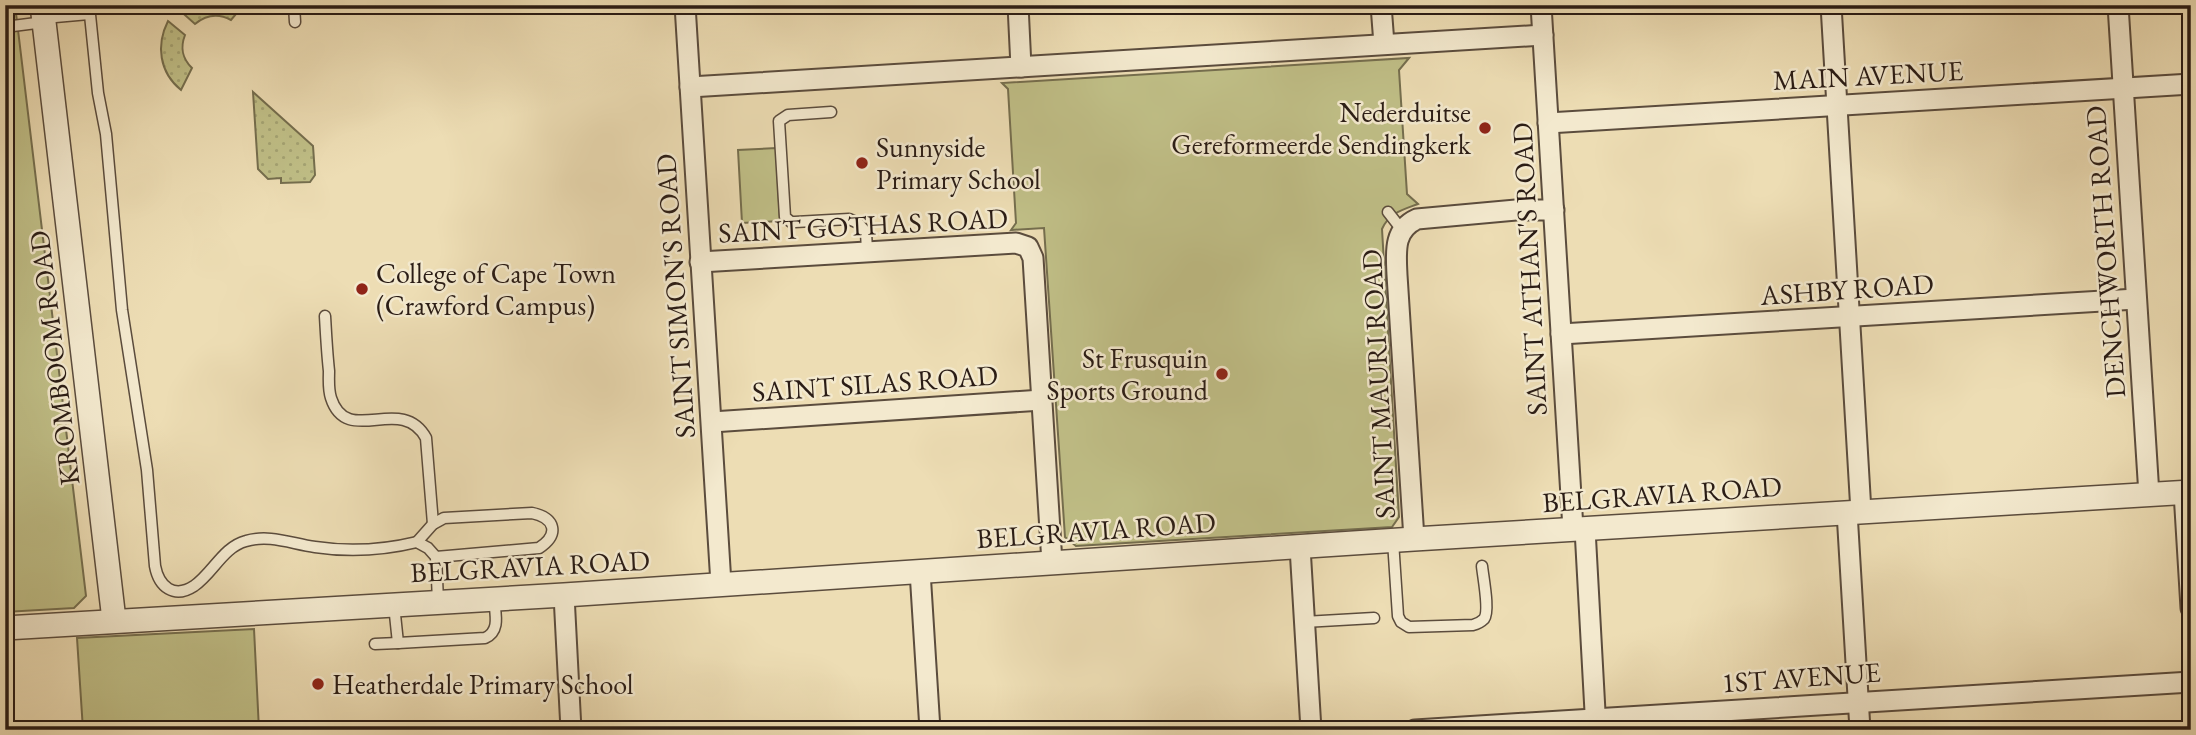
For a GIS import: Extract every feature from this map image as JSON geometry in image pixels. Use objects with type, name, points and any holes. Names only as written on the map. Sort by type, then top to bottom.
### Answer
[{"type":"street","name":"SAINT SIMON'S ROAD","points":[[685,5],[721,584]]},
{"type":"street","points":[[1017,5],[1021,67]]},
{"type":"street","points":[[1381,5],[1384,44]]},
{"type":"street","name":"SAINT ATHAN'S ROAD","points":[[1541,5],[1561,334],[1596,725]]},
{"type":"street","points":[[1831,5],[1850,317],[1860,730]]},
{"type":"street","name":"DENCHWORTH ROAD","points":[[2118,5],[2148,495]]},
{"type":"street","name":"KROMBOOM ROAD","points":[[43,15],[114,620]]},
{"type":"street","points":[[690,87],[1543,36]]},
{"type":"street","name":"MAIN AVENUE","points":[[1548,123],[2191,84]]},
{"type":"street","points":[[1403,228],[1417,219],[1553,209]]},
{"type":"street","name":"SAINT MAURI ROAD","points":[[1403,228],[1396,244],[1403,540]]},
{"type":"street","name":"SAINT GOTHAS ROAD","points":[[700,262],[1016,243],[1028,247],[1033,258],[1042,400]]},
{"type":"street","name":"ASHBY ROAD","points":[[1561,334],[2136,299]]},
{"type":"street","points":[[1042,400],[1052,563]]},
{"type":"street","name":"SAINT SILAS ROAD","points":[[712,422],[1042,400]]},
{"type":"street","points":[[2187,492],[2191,608]]},
{"type":"street","name":"BELGRAVIA ROAD","points":[[5,628],[2187,492]]},
{"type":"street","points":[[1300,547],[1311,730]]},
{"type":"street","points":[[920,571],[930,730]]},
{"type":"street","points":[[564,595],[571,730]]},
{"type":"street","name":"1ST AVENUE","points":[[1415,730],[1596,725],[1858,701],[2191,682]]},
{"type":"lane","points":[[295,5],[295,22]]},
{"type":"lane","points":[[5,27],[43,15],[89,10],[98,93],[106,134],[122,310],[147,470],[155,566],[162,585],[171,590],[182,591],[194,585],[227,551],[243,541],[259,538],[279,539],[315,547],[361,550],[398,547],[417,542],[433,524],[444,518],[532,513],[543,515],[550,522],[553,532],[549,542],[539,548],[436,557]]},
{"type":"lane","points":[[831,112],[788,115],[779,121],[785,217],[791,222],[854,220],[866,232],[867,251]]},
{"type":"lane","points":[[1388,212],[1403,228]]},
{"type":"lane","points":[[325,316],[330,396],[340,414],[357,421],[403,418],[421,429],[428,448],[433,524]]},
{"type":"lane","points":[[1403,540],[1398,616],[1401,622],[1409,627],[1473,625],[1484,619],[1486,611],[1482,566]]},
{"type":"lane","points":[[417,542],[428,548],[436,557],[438,601]]},
{"type":"lane","points":[[375,644],[485,638],[492,635],[496,626],[494,598]]},
{"type":"lane","points":[[394,604],[398,643]]},
{"type":"lane","points":[[1304,622],[1374,618]]},
{"type":"shaded area","points":[[5,5],[15,5],[86,596],[74,608],[5,612]]},
{"type":"shaded area","points":[[180,5],[238,5],[241,8],[231,20],[212,16],[195,24],[177,8]]},
{"type":"shaded area","points":[[168,21],[185,35],[183,53],[192,68],[181,90],[168,75],[162,58],[162,39]]},
{"type":"shaded area","name":"St Frusquin Sports Ground","points":[[1409,58],[1399,70],[1407,194],[1418,204],[1392,216],[1382,229],[1399,517],[1392,527],[1076,546],[1065,537],[1044,228],[1011,230],[1016,223],[1008,89],[1002,83]]},
{"type":"shaded area","points":[[253,92],[313,146],[315,175],[310,182],[281,183],[281,178],[268,179],[258,169]]},
{"type":"shaded area","points":[[776,148],[780,221],[742,223],[738,150]]},
{"type":"shaded area","points":[[254,629],[259,730],[83,730],[77,638]]},
{"type":"place","name":"Nederduitse Gereformeerde Sendingkerk","points":[[1485,128]]},
{"type":"place","name":"Sunnyside Primary School","points":[[862,163]]},
{"type":"place","name":"College of Cape Town (Crawford Campus)","points":[[362,289]]},
{"type":"place","name":"St Frusquin Sports Ground","points":[[1222,374]]},
{"type":"place","name":"Heatherdale Primary School","points":[[318,684]]}]
